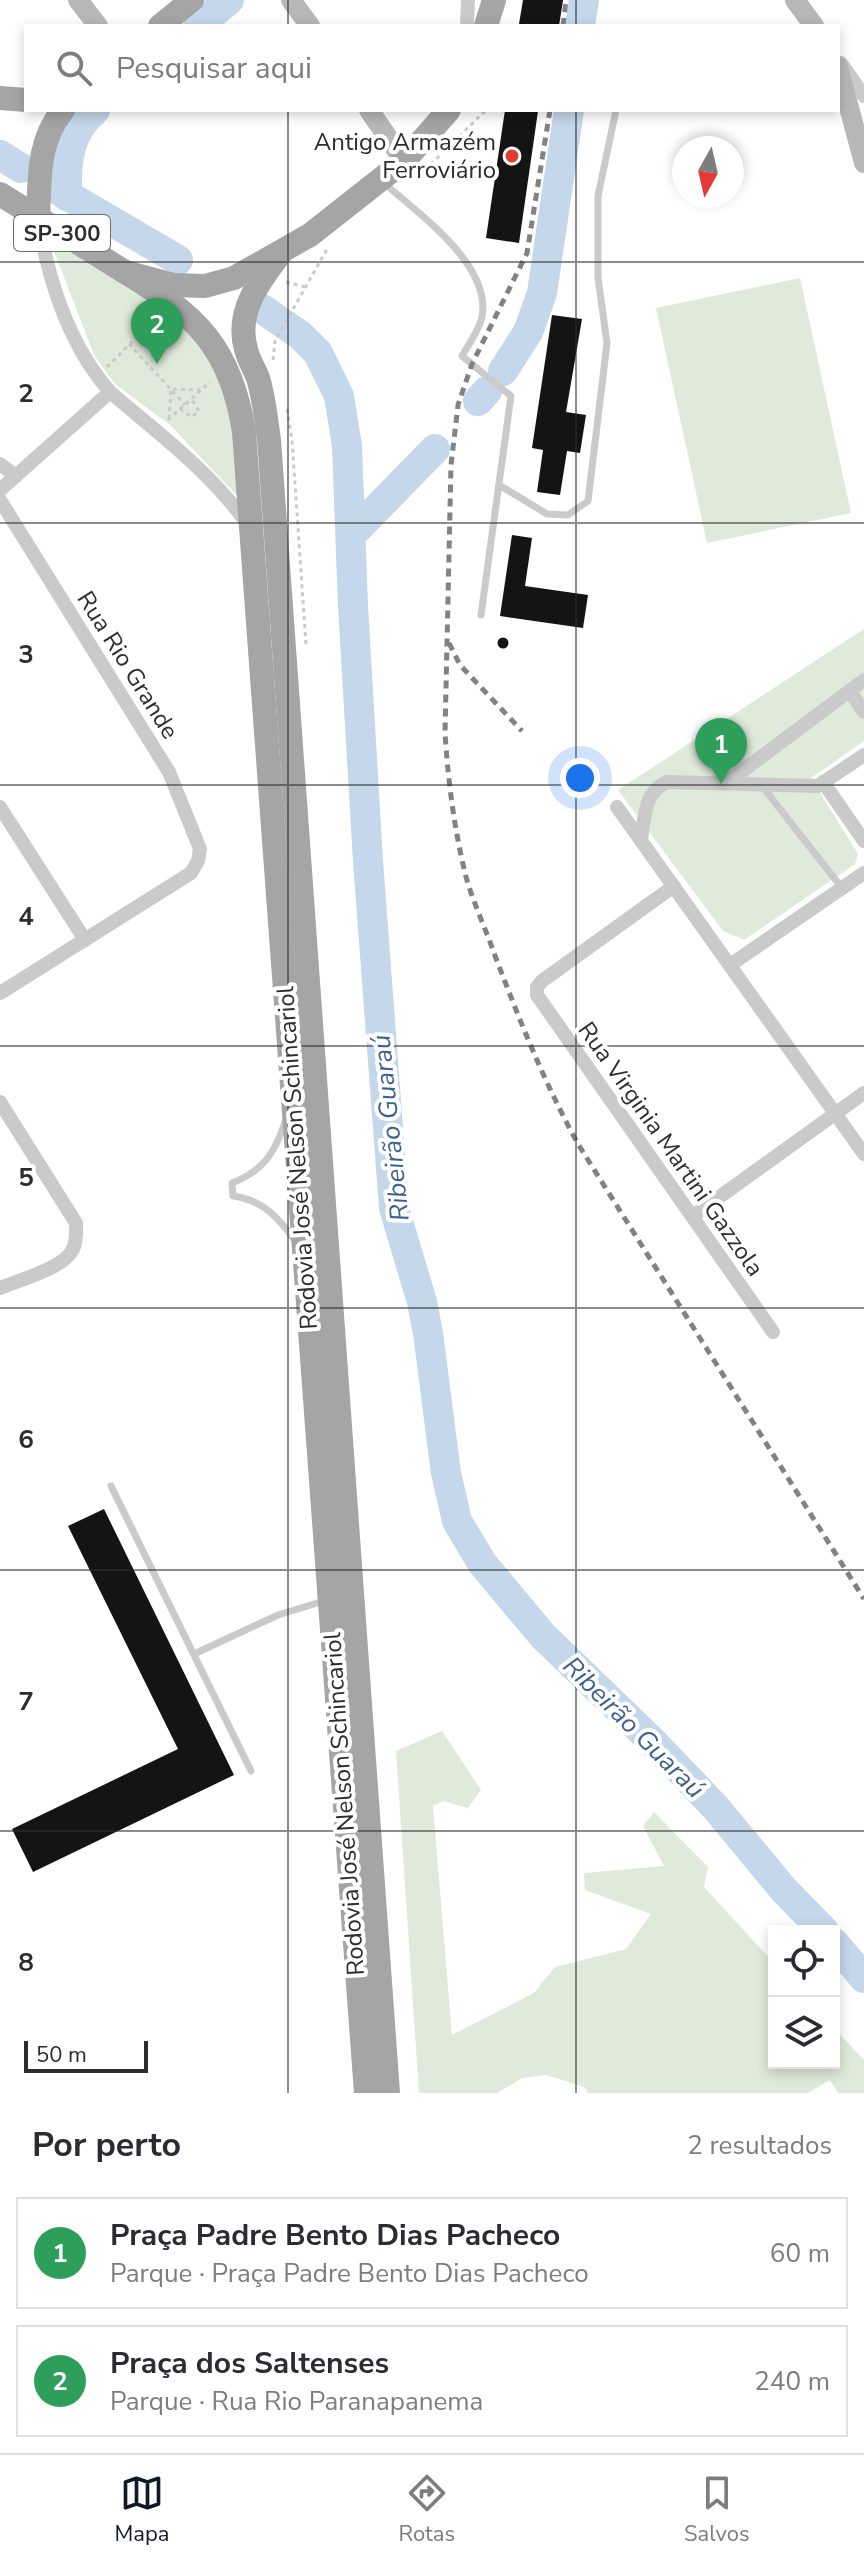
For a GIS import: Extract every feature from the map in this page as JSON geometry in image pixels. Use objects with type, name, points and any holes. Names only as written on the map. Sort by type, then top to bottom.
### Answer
[{"type":"main road","points":[[162,24],[192,0]]},
{"type":"main road","points":[[487,24],[494,0]]},
{"type":"main road","points":[[0,98],[24,100]]},
{"type":"main road","points":[[38,218],[42,152],[51,128],[62,112]]},
{"type":"main road","name":"SP-300","points":[[0,194],[125,272],[174,285],[205,286],[234,278],[281,253],[310,235],[381,180],[414,166],[448,112]]},
{"type":"main road","name":"Rodovia José Nelson Schincariol","points":[[281,253],[248,303],[243,333],[262,396],[269,440],[388,2093]]},
{"type":"main road","name":"Rodovia José Nelson Schincariol","points":[[125,272],[173,303],[211,340],[227,366],[239,397],[244,432],[366,2093]]},
{"type":"street","points":[[78,0],[96,24]]},
{"type":"street","points":[[291,0],[309,24]]},
{"type":"street","points":[[467,24],[468,0]]},
{"type":"street","points":[[795,0],[813,24]]},
{"type":"street","points":[[840,63],[864,96]]},
{"type":"street","points":[[840,74],[864,163]]},
{"type":"street","points":[[371,112],[414,166]]},
{"type":"street","points":[[38,218],[43,251],[55,293],[97,377],[232,503],[251,530]]},
{"type":"street","points":[[0,490],[110,392]]},
{"type":"street","points":[[0,464],[16,476]]},
{"type":"street","name":"Rua Rio Grande","points":[[0,500],[169,772],[200,849],[191,873],[85,940]]},
{"type":"street","points":[[725,784],[864,680]]},
{"type":"street","points":[[850,691],[864,712]]},
{"type":"street","points":[[641,839],[649,796],[667,782],[818,786],[864,755]]},
{"type":"street","points":[[823,782],[864,841]]},
{"type":"street","points":[[0,807],[85,940],[0,993]]},
{"type":"street","points":[[617,807],[864,1154]]},
{"type":"street","points":[[730,965],[864,873]]},
{"type":"street","name":"Rua Virginia Martini Gazzola","points":[[674,886],[542,981],[536,990],[539,999],[773,1332]]},
{"type":"street","points":[[693,1216],[864,1093]]},
{"type":"street","points":[[0,1102],[76,1223],[73,1251],[60,1263],[0,1288]]},
{"type":"lane","points":[[499,485],[547,514],[568,515],[588,501],[607,343],[598,278],[598,196],[616,112]]},
{"type":"lane","points":[[381,180],[454,246],[476,280],[482,306],[481,320],[462,356],[511,396],[481,615]]},
{"type":"lane","points":[[761,784],[842,888]]},
{"type":"lane","points":[[292,1101],[272,1155],[251,1175],[232,1183],[233,1196],[251,1200],[268,1209],[304,1252]]},
{"type":"lane","points":[[111,1486],[251,1771]]},
{"type":"lane","points":[[194,1654],[278,1615],[329,1600]]},
{"type":"path","points":[[414,166],[483,112]]},
{"type":"path","points":[[275,341],[329,245]]},
{"type":"path","points":[[97,377],[173,303]]},
{"type":"path","points":[[129,344],[185,405]]},
{"type":"path","points":[[156,431],[227,366]]},
{"type":"path","points":[[171,389],[201,390]]},
{"type":"path","points":[[169,419],[171,389]]},
{"type":"path","points":[[180,409],[192,417],[199,411],[191,400]]},
{"type":"green space","points":[[50,234],[161,305],[196,336],[230,400],[240,499],[170,425],[115,384],[94,355]]},
{"type":"green space","points":[[800,278],[851,513],[707,543],[656,308]]},
{"type":"green space","points":[[864,629],[864,741],[811,778],[858,854],[855,864],[744,940],[723,931],[618,790]]},
{"type":"green space","points":[[442,1731],[481,1790],[468,1808],[443,1801],[433,1806],[452,2035],[534,1993],[555,1967],[626,1949],[651,1914],[585,1890],[584,1873],[664,1866],[643,1826],[654,1812],[708,1867],[704,1887],[768,1956],[768,2069],[840,2069],[840,2034],[864,2060],[864,2093],[838,2093],[830,2080],[808,2093],[588,2093],[584,2087],[546,2075],[522,2078],[497,2093],[419,2093],[396,1751]]},
{"type":"building","points":[[523,0],[563,0],[559,24],[519,24]]},
{"type":"building","name":"Antigo Armazém Ferroviário","points":[[505,112],[538,112],[519,243],[486,238]]},
{"type":"building","points":[[552,315],[582,319],[566,412],[586,415],[580,453],[567,451],[560,495],[537,492],[543,450],[532,448]]},
{"type":"building","points":[[512,535],[532,538],[525,586],[588,595],[583,628],[500,616]]},
{"type":"building","points":[[503,637],[509,643],[503,649],[497,643]]},
{"type":"building","points":[[104,1509],[234,1775],[33,1872],[12,1829],[178,1749],[68,1526]]},
{"type":"waterway","points":[[200,24],[229,0]]},
{"type":"waterway","points":[[580,24],[584,0]]},
{"type":"waterway","points":[[67,196],[70,149],[79,128],[93,112]]},
{"type":"waterway","points":[[503,371],[528,332],[542,293],[569,112]]},
{"type":"waterway","name":"Ribeirão Guaraú","points":[[0,155],[21,168]]},
{"type":"waterway","name":"Ribeirão Guaraú","points":[[55,188],[178,260]]},
{"type":"waterway","name":"Ribeirão Guaraú","points":[[261,308],[300,335],[318,353],[339,396],[347,446],[368,861],[394,1208],[422,1302],[446,1473],[457,1521],[482,1563],[543,1636],[716,1808],[784,1890],[818,1925]]},
{"type":"waterway","points":[[478,401],[487,391]]},
{"type":"waterway","points":[[351,535],[435,449]]},
{"type":"waterway","name":"Ribeirão Guaraú","points":[[840,1950],[864,1978]]},
{"type":"railway","points":[[563,24],[566,0]]},
{"type":"railway","points":[[550,112],[527,253],[472,364],[458,405],[451,465],[445,733],[461,856],[471,893],[523,1026],[578,1144],[864,1599]]},
{"type":"railway","points":[[449,643],[460,665],[522,731]]},
{"type":"place","name":"Antigo Armazém Ferroviário","points":[[512,156]]},
{"type":"place","name":"Praça dos Saltenses","points":[[157,364]]},
{"type":"place","name":"Praça Padre Bento Dias Pacheco","points":[[721,784]]}]
